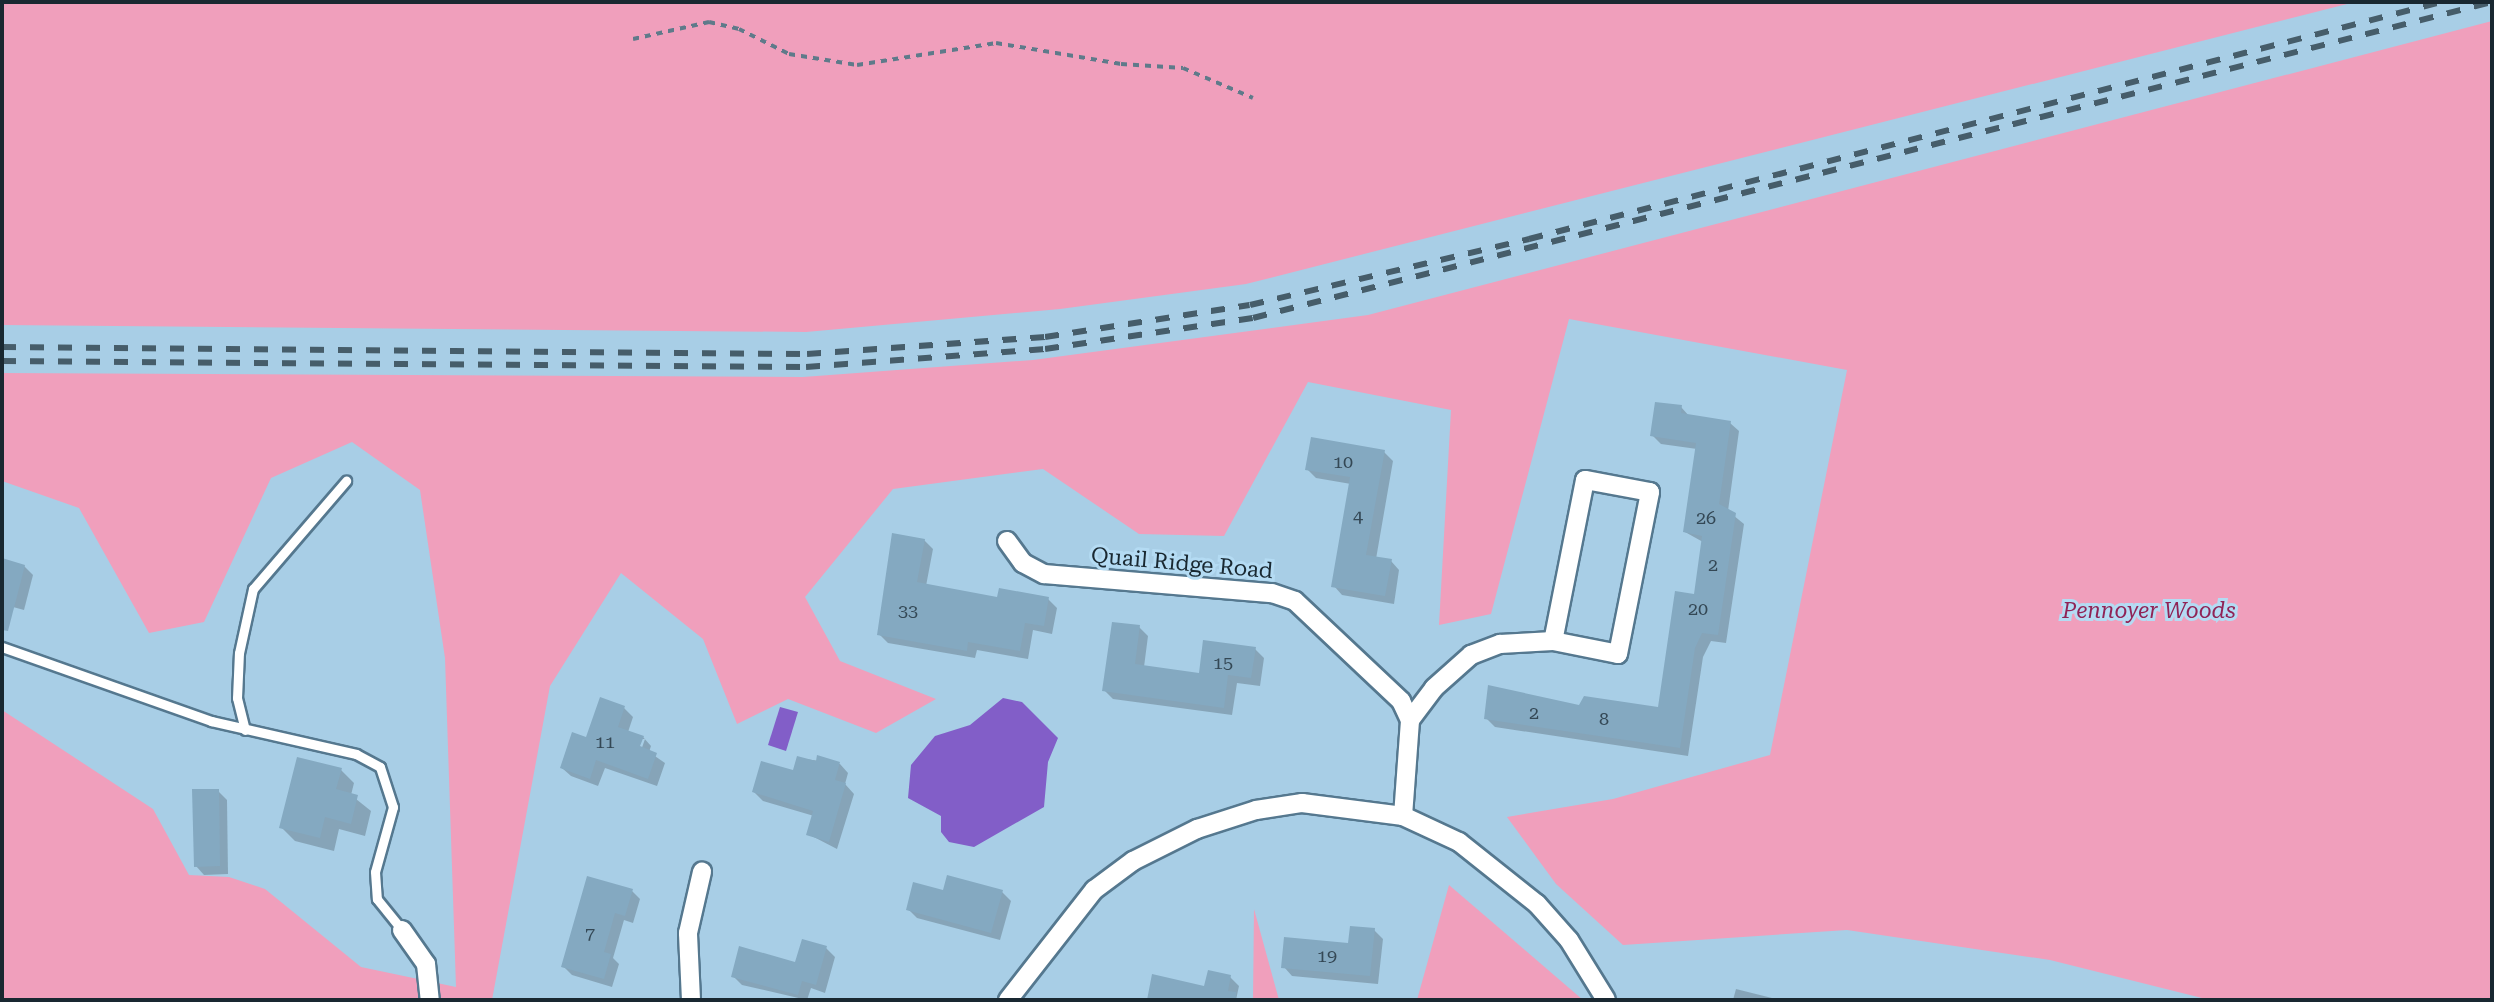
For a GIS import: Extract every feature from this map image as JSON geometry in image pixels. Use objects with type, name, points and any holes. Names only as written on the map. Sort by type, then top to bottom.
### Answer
[{"type":"street","points":[[1403,816],[1410,720],[1434,688],[1471,655],[1500,644],[1553,641],[1618,654],[1650,492],[1585,480],[1553,641]]},
{"type":"street","name":"Quail Ridge Road","points":[[1007,541],[1023,563],[1044,574],[1272,593],[1295,601],[1401,701],[1410,720]]},
{"type":"street","points":[[1008,1000],[1094,890],[1133,861],[1197,829],[1256,810],[1302,803],[1403,816],[1459,842],[1537,904],[1569,940],[1606,1000]]},
{"type":"street","points":[[691,1000],[688,933],[702,872]]},
{"type":"street","points":[[402,930],[426,964],[430,1000]]},
{"type":"lane","points":[[245,730],[237,698],[239,653],[243,615],[253,589],[346,481]]},
{"type":"lane","points":[[2,647],[245,730],[356,754],[380,767],[393,807],[375,872],[377,899],[402,930]]},
{"type":"path","points":[[633,39],[709,22],[739,29],[789,54],[857,65],[996,43],[1121,64],[1183,68],[1253,98]]},
{"type":"green space","points":[[2,2],[2355,2],[1246,284],[1060,309],[806,332],[2,325]]},
{"type":"green space","name":"Pennoyer Woods","points":[[2492,21],[2492,1000],[2210,1000],[2050,960],[1847,930],[1623,945],[1556,884],[1507,817],[1613,799],[1770,755],[1847,370],[1569,319],[1491,614],[1439,625],[1451,410],[1308,382],[1224,536],[1139,534],[1043,469],[893,489],[805,597],[840,661],[936,699],[876,733],[788,699],[737,724],[703,639],[621,573],[550,686],[492,1000],[2,1000],[2,710],[153,809],[189,875],[229,877],[265,889],[361,967],[456,987],[445,658],[420,490],[352,442],[271,478],[204,622],[149,633],[79,508],[2,481],[2,373],[803,377],[1033,360],[1368,315]]},
{"type":"green space","points":[[1449,885],[1583,1000],[1417,1000]]},
{"type":"green space","points":[[1254,909],[1279,1000],[1253,1000]]},
{"type":"shaded area","points":[[1003,698],[1022,702],[1058,738],[1048,762],[1044,807],[974,847],[949,842],[941,832],[941,816],[908,798],[911,765],[935,736],[970,725]]},
{"type":"shaded area","points":[[780,707],[798,712],[786,751],[768,745]]},
{"type":"building","points":[[1655,402],[1682,405],[1681,413],[1731,421],[1719,504],[1736,513],[1718,635],[1702,633],[1695,648],[1680,748],[1484,719],[1488,685],[1579,705],[1584,696],[1658,707],[1675,591],[1694,594],[1702,536],[1683,532],[1696,443],[1650,436]]},
{"type":"building","points":[[1311,437],[1385,450],[1366,555],[1392,559],[1385,596],[1331,587],[1350,477],[1305,470]]},
{"type":"building","points":[[892,533],[925,539],[917,582],[997,597],[999,588],[1049,597],[1044,626],[1025,623],[1020,651],[968,642],[967,651],[877,635]]},
{"type":"building","points":[[2,558],[25,565],[8,631],[2,630]]},
{"type":"building","points":[[1112,622],[1140,625],[1135,664],[1199,673],[1203,640],[1256,647],[1251,678],[1228,675],[1224,708],[1102,691]]},
{"type":"building","points":[[600,697],[625,706],[618,727],[644,736],[640,746],[657,753],[648,779],[596,760],[590,779],[560,768],[572,732],[586,737]]},
{"type":"building","points":[[817,755],[840,762],[835,780],[846,783],[829,842],[806,835],[813,811],[752,792],[761,761],[793,770],[797,756],[816,761]]},
{"type":"building","points":[[297,757],[342,768],[336,789],[358,795],[351,824],[325,817],[320,838],[279,828]]},
{"type":"building","points":[[192,789],[219,789],[220,866],[194,867]]},
{"type":"building","points":[[947,875],[1003,890],[991,933],[906,910],[913,882],[943,890]]},
{"type":"building","points":[[587,876],[633,889],[625,916],[615,913],[604,952],[611,954],[604,979],[561,967]]},
{"type":"building","points":[[1350,926],[1375,928],[1370,976],[1281,968],[1284,937],[1348,943]]},
{"type":"building","points":[[802,939],[827,946],[816,985],[802,981],[798,995],[731,977],[739,946],[795,962]]},
{"type":"building","points":[[1208,970],[1231,975],[1228,991],[1236,992],[1236,1000],[1147,1000],[1152,974],[1204,986]]},
{"type":"railway","points":[[2,347],[807,354],[1045,337],[1250,305],[1529,239],[2441,2]]},
{"type":"railway","points":[[2,361],[806,367],[1045,349],[1253,318],[2492,2]]}]
